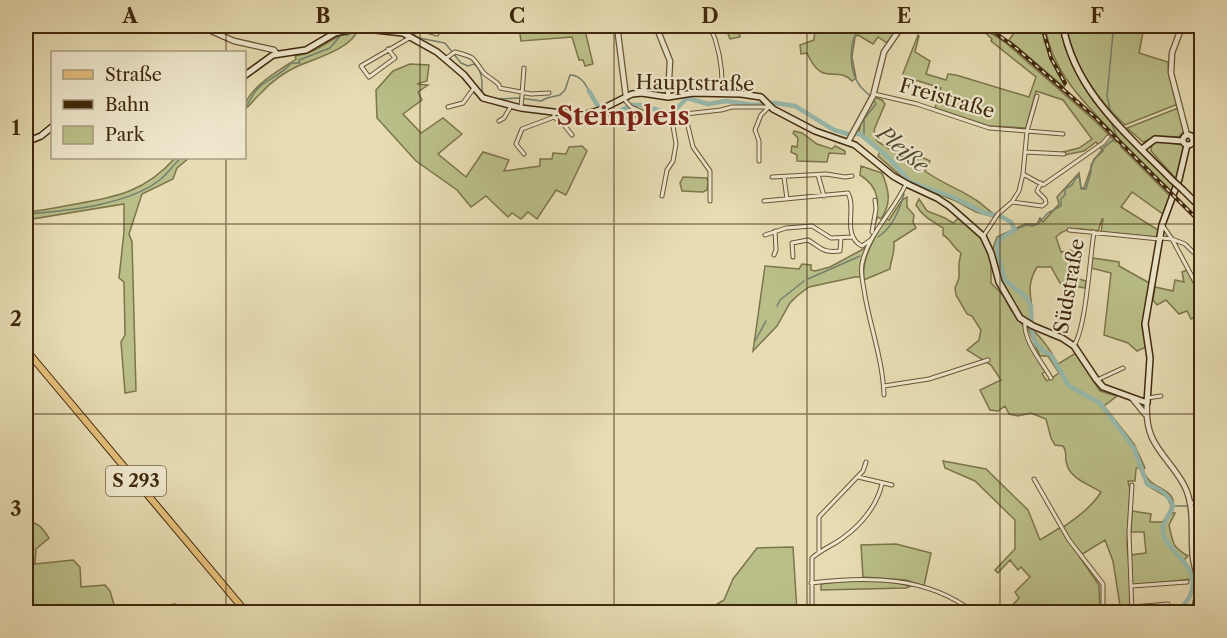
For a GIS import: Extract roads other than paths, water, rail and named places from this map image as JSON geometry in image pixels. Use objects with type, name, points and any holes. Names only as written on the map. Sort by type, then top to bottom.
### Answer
[{"type":"main road","points":[[1063,26],[1075,66],[1092,95],[1202,209]]},
{"type":"main road","name":"Hauptstraße","points":[[277,54],[306,50],[347,28],[398,29],[428,46],[445,59],[486,99],[554,115],[586,114],[601,110],[625,96],[642,93],[668,97],[686,94],[761,97],[824,136],[849,140],[893,176],[943,202],[983,236],[991,253],[999,282],[1016,313],[1029,324]]},
{"type":"main road","points":[[246,75],[277,54]]},
{"type":"main road","points":[[1140,147],[1159,138],[1192,143],[1190,137],[1196,135],[1202,122]]},
{"type":"main road","points":[[26,142],[41,136],[51,128]]},
{"type":"main road","points":[[1149,143],[1150,157]]},
{"type":"main road","points":[[1029,324],[1062,338],[1074,346],[1097,380],[1109,389],[1147,400],[1150,358],[1145,324],[1162,225],[1179,179],[1185,143]]},
{"type":"main road","name":"S 293","points":[[26,350],[246,612]]},
{"type":"street","points":[[200,26],[234,41],[274,50],[277,54]]},
{"type":"street","points":[[410,26],[437,34]]},
{"type":"street","points":[[617,26],[625,96],[629,106],[663,121],[685,114],[769,104]]},
{"type":"street","points":[[656,26],[670,61],[668,97]]},
{"type":"street","points":[[710,26],[717,41],[720,56],[722,94]]},
{"type":"street","points":[[849,140],[873,96],[882,58],[902,26]]},
{"type":"street","points":[[1190,137],[1171,73],[1171,64],[1172,53],[1184,26],[1196,26]]},
{"type":"street","points":[[388,49],[395,58],[369,77],[361,66],[388,49],[411,37]]},
{"type":"street","points":[[445,59],[453,54],[474,59],[484,74],[500,85],[500,88],[522,97],[549,93]]},
{"type":"street","points":[[521,108],[524,68]]},
{"type":"street","points":[[448,107],[463,103],[475,87]]},
{"type":"street","name":"Freistraße","points":[[873,96],[916,104],[989,128],[1063,134]]},
{"type":"street","points":[[983,236],[1019,191],[1027,131],[1037,96]]},
{"type":"street","points":[[759,161],[759,141],[755,130],[763,111],[769,104]]},
{"type":"street","points":[[499,121],[504,118],[511,106]]},
{"type":"street","points":[[625,122],[640,111]]},
{"type":"street","points":[[685,114],[693,147],[710,171],[710,201]]},
{"type":"street","points":[[524,154],[516,144],[522,129],[554,115],[572,135]]},
{"type":"street","points":[[662,196],[667,170],[673,161],[676,144],[672,120]]},
{"type":"street","points":[[1023,174],[1043,185],[1103,143],[1108,137]]},
{"type":"street","points":[[1025,152],[1064,154]]},
{"type":"street","points":[[772,177],[818,174],[852,176]]},
{"type":"street","points":[[818,174],[824,196]]},
{"type":"street","points":[[784,177],[787,199]]},
{"type":"street","points":[[1012,202],[1042,206],[1046,199],[1037,191],[1041,183]]},
{"type":"street","points":[[873,232],[899,200],[906,184]]},
{"type":"street","points":[[764,201],[845,192],[850,195],[850,223],[853,237],[862,246],[874,238]]},
{"type":"street","points":[[875,200],[874,238],[864,257],[862,274],[869,318],[882,367],[884,395]]},
{"type":"street","points":[[1162,225],[1202,295]]},
{"type":"street","points":[[765,235],[775,231],[812,226],[827,237],[853,237]]},
{"type":"street","name":"Südstraße","points":[[1069,230],[1172,239]]},
{"type":"street","points":[[774,255],[775,231]]},
{"type":"street","name":"Südstraße","points":[[1074,346],[1078,340],[1094,232]]},
{"type":"street","points":[[793,257],[792,243],[796,241],[808,240],[829,252],[840,251],[841,238]]},
{"type":"street","points":[[1172,239],[1185,244],[1193,252]]},
{"type":"street","points":[[1029,324],[1024,328],[1032,347],[1051,378]]},
{"type":"street","points":[[884,386],[929,379],[988,360]]},
{"type":"street","points":[[1097,380],[1123,368]]},
{"type":"street","points":[[1146,417],[1147,400],[1161,396]]},
{"type":"street","points":[[1131,397],[1139,404],[1146,417],[1154,443],[1184,485],[1190,505],[1193,518],[1193,562],[1200,581],[1193,612]]},
{"type":"street","points":[[819,552],[819,517],[858,477],[866,462]]},
{"type":"street","points":[[858,477],[892,485]]},
{"type":"street","points":[[1034,479],[1069,540],[1103,584],[1103,612]]},
{"type":"street","points":[[812,612],[811,560],[819,552],[844,538],[863,518],[878,501],[882,484]]},
{"type":"street","points":[[1132,484],[1129,532],[1132,612]]},
{"type":"street","points":[[1190,505],[1202,502]]},
{"type":"street","points":[[1193,518],[1202,516]]},
{"type":"street","points":[[1193,547],[1202,546]]},
{"type":"street","points":[[812,583],[860,578],[895,580],[939,594],[973,612]]},
{"type":"street","points":[[1132,586],[1187,582]]},
{"type":"street","points":[[1132,607],[1168,604]]},
{"type":"waterway","name":"Pleiße","points":[[401,26],[419,38],[445,43],[461,63],[468,66],[474,64],[480,73],[482,93],[489,97]]},
{"type":"waterway","points":[[861,26],[852,47],[853,72],[860,86],[876,104],[864,119],[864,137]]},
{"type":"waterway","points":[[1111,113],[1107,96],[1113,33],[1116,26]]},
{"type":"waterway","points":[[246,106],[261,86],[291,63],[300,63],[299,60],[330,48],[341,35],[348,35],[354,31]]},
{"type":"waterway","name":"Pleiße","points":[[497,99],[520,98],[541,101],[560,95],[565,90],[570,75],[584,82],[589,91]]},
{"type":"waterway","name":"Pleiße","points":[[589,91],[600,109],[611,115],[632,105],[641,105],[671,114],[687,98],[708,104],[726,101],[754,105],[775,103],[795,106],[834,130],[848,134],[860,134],[889,158],[910,182],[953,197],[984,213],[1000,216],[1011,222],[1015,230],[1000,239],[997,245],[999,258],[1005,280],[1027,298],[1031,307],[1031,327],[1035,342],[1043,351],[1051,355],[1069,386],[1100,403],[1134,448],[1147,484],[1163,492],[1173,506],[1164,524],[1163,533],[1191,573],[1193,586],[1189,599],[1173,612]]},
{"type":"waterway","points":[[1111,122],[1117,137]]},
{"type":"waterway","points":[[1015,230],[1026,225],[1038,224],[1048,213],[1061,206],[1065,189],[1072,185],[1077,176],[1080,179],[1081,189],[1086,189],[1091,165],[1101,151],[1114,140]]},
{"type":"waterway","points":[[26,214],[97,205],[133,195],[162,178],[180,159]]},
{"type":"waterway","points":[[878,237],[895,218],[904,194]]},
{"type":"waterway","points":[[808,279],[860,256]]},
{"type":"waterway","points":[[777,306],[780,300],[804,281]]},
{"type":"waterway","points":[[755,341],[766,321]]},
{"type":"waterway","points":[[1173,506],[1189,506]]},
{"type":"waterway","points":[[1193,506],[1202,506]]},
{"type":"railway","points":[[986,26],[1016,48],[1097,119],[1202,224]]},
{"type":"railway","points":[[1042,26],[1051,58],[1065,83]]},
{"type":"district","name":"Steinpleis","points":[[623,116]]}]
